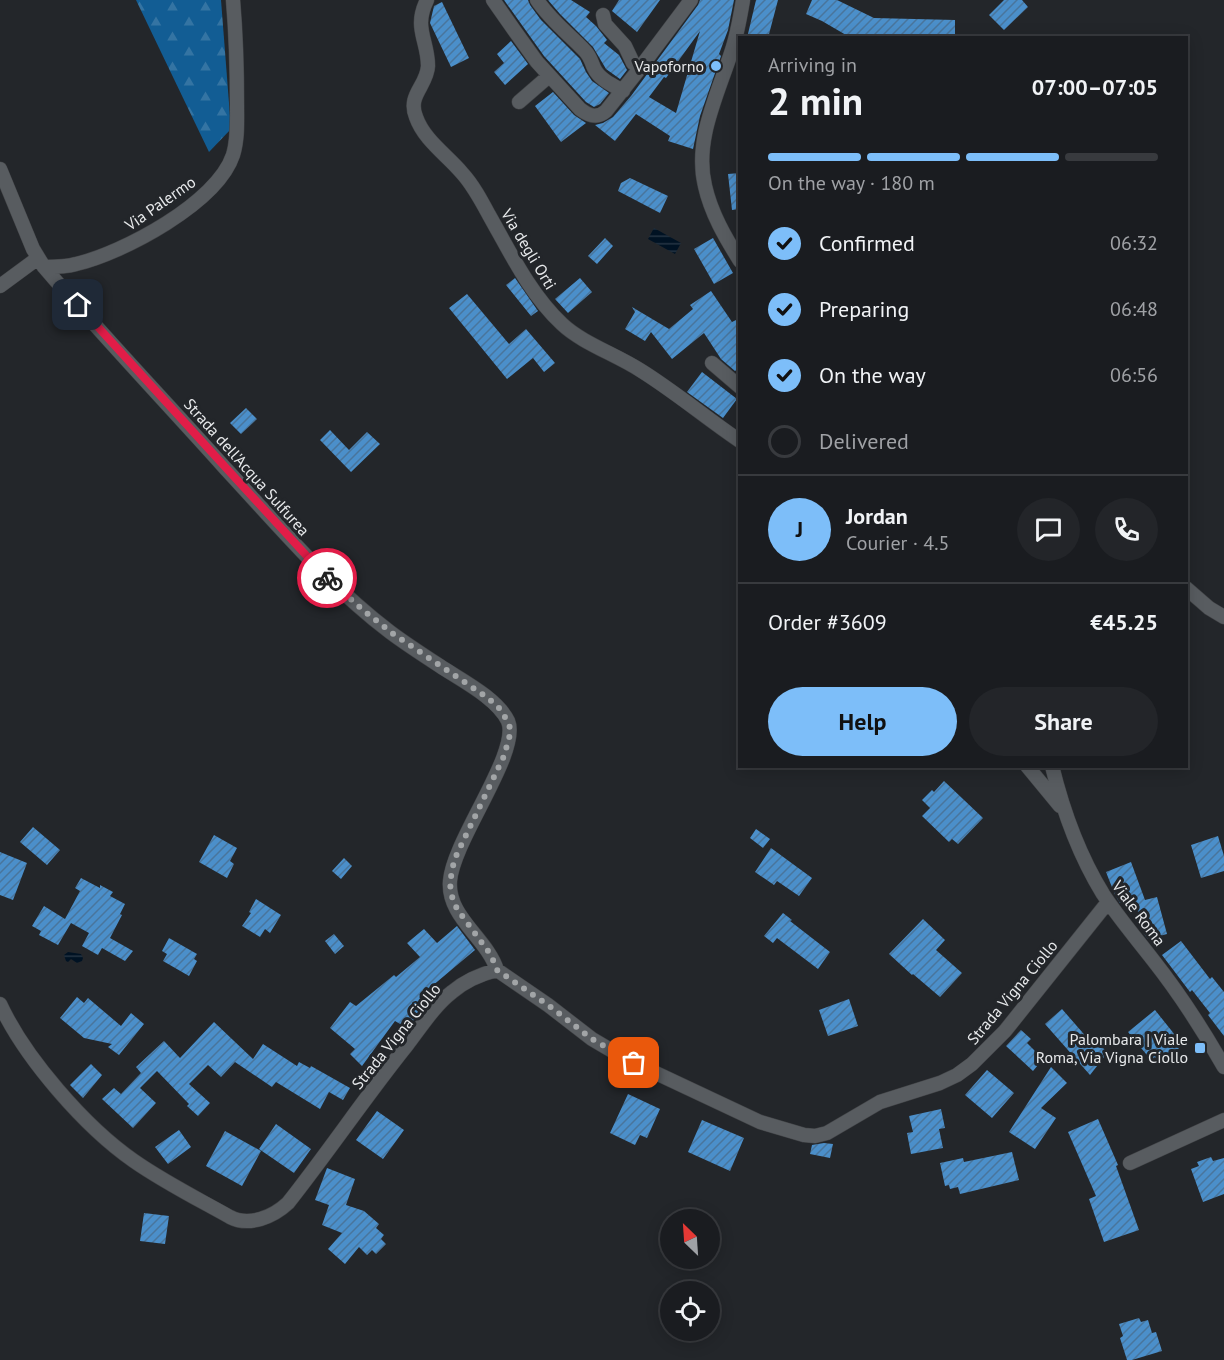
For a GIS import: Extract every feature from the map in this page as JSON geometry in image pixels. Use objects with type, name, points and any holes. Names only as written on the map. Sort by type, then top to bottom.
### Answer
[{"type":"street","name":"Via Palermo","points":[[41,262],[62,266],[75,264],[101,256],[137,240],[159,228],[191,205],[206,193],[224,173],[234,153],[236,132],[237,63],[233,0]]},
{"type":"street","name":"Via degli Orti","points":[[428,0],[423,11],[421,26],[428,67],[415,98],[413,107],[416,117],[426,135],[458,167],[471,184],[542,302],[573,333],[642,371],[738,440]]},
{"type":"street","points":[[493,0],[549,76],[580,109],[594,116],[603,114],[691,0]]},
{"type":"street","points":[[537,0],[551,19],[588,54],[599,75],[622,91]]},
{"type":"street","points":[[738,258],[724,234],[710,202],[702,162],[707,128],[734,45],[744,0]]},
{"type":"street","points":[[603,15],[605,24],[625,46],[633,63]]},
{"type":"street","points":[[519,102],[549,76]]},
{"type":"street","name":"Strada dell'Acqua Sulfurea","points":[[0,169],[41,262],[140,375],[300,549],[341,591],[377,622],[488,698],[503,713],[511,731],[507,749],[457,854],[450,882],[451,894],[457,909],[488,951],[497,970]]},
{"type":"street","points":[[0,286],[41,262]]},
{"type":"street","points":[[712,363],[738,385]]},
{"type":"street","points":[[1188,590],[1209,608],[1224,617]]},
{"type":"street","points":[[1029,768],[1065,812]]},
{"type":"street","name":"Viale Roma","points":[[1053,768],[1065,812],[1094,879],[1108,902],[1179,995],[1224,1067]]},
{"type":"street","name":"Strada Vigna Ciollo","points":[[0,1004],[16,1033],[46,1074],[111,1144],[149,1171],[230,1217],[239,1221],[251,1221],[268,1216],[288,1203],[378,1082],[445,999],[457,988],[473,979],[497,970],[592,1039],[626,1059],[759,1122],[815,1136],[827,1133],[880,1102],[940,1083],[957,1075],[972,1064],[1005,1031],[1108,902]]},
{"type":"street","points":[[1130,1163],[1224,1120]]},
{"type":"green space","points":[[136,0],[221,0],[231,129],[209,152]]},
{"type":"shaded area","points":[[654,228],[681,243],[675,254],[648,239]]},
{"type":"shaded area","points":[[68,952],[81,954],[82,961],[77,963],[71,959],[66,961],[64,955]]},
{"type":"building","points":[[504,0],[528,0],[541,20],[580,59],[592,81],[609,93],[600,104],[594,107],[586,102],[544,56]]},
{"type":"building","points":[[548,0],[571,0],[590,12],[586,17],[607,40],[604,43],[619,55],[627,70],[620,79],[606,69],[593,47]]},
{"type":"building","points":[[619,0],[660,0],[637,32],[612,11]]},
{"type":"building","points":[[700,0],[734,0],[728,30],[719,54],[721,56],[700,116],[693,149],[668,141],[670,136],[636,114],[615,141],[595,125],[613,117]],"holes":[[[700,31],[676,113],[649,97],[664,77],[666,78]]]},
{"type":"building","points":[[756,0],[778,0],[769,36],[747,36]]},
{"type":"building","points":[[812,0],[837,0],[874,18],[955,20],[955,36],[846,35],[806,14]]},
{"type":"building","points":[[1004,0],[1022,0],[1028,7],[1004,30],[989,15]]},
{"type":"building","points":[[442,2],[469,58],[451,67],[430,23],[434,6]]},
{"type":"building","points":[[511,41],[528,64],[505,85],[494,72],[504,63],[497,54]]},
{"type":"building","points":[[553,92],[574,115],[586,123],[561,142],[535,106]]},
{"type":"building","points":[[738,173],[738,209],[732,210],[728,174]]},
{"type":"building","points":[[630,178],[668,196],[660,213],[618,191],[621,183]]},
{"type":"building","points":[[605,238],[613,246],[597,264],[588,256]]},
{"type":"building","points":[[713,238],[733,273],[714,284],[694,249]]},
{"type":"building","points":[[515,278],[538,311],[531,316],[506,285]]},
{"type":"building","points":[[580,278],[592,292],[568,313],[555,299]]},
{"type":"building","points":[[711,291],[732,322],[738,319],[738,369],[735,371],[721,359],[704,333],[672,359],[651,332],[645,341],[625,329],[635,312],[632,307],[669,329],[693,309],[690,305]]},
{"type":"building","points":[[467,294],[509,344],[526,329],[555,363],[544,372],[533,358],[507,379],[449,308]]},
{"type":"building","points":[[702,372],[737,399],[723,418],[687,392]]},
{"type":"building","points":[[246,408],[257,419],[241,434],[230,423]]},
{"type":"building","points":[[330,430],[349,450],[367,432],[380,444],[351,472],[320,440]]},
{"type":"building","points":[[944,781],[983,818],[958,844],[952,839],[949,842],[922,816],[930,808],[922,800]]},
{"type":"building","points":[[33,827],[60,850],[47,865],[20,842]]},
{"type":"building","points":[[756,829],[770,839],[763,848],[750,838]]},
{"type":"building","points":[[214,835],[237,848],[230,861],[234,864],[227,878],[199,862]]},
{"type":"building","points":[[1218,836],[1224,856],[1224,871],[1201,878],[1191,845]]},
{"type":"building","points":[[771,848],[812,878],[799,896],[777,881],[774,885],[755,872]]},
{"type":"building","points":[[0,852],[27,863],[13,900],[0,895]]},
{"type":"building","points":[[344,858],[352,866],[341,879],[332,871]]},
{"type":"building","points":[[1131,862],[1145,900],[1157,897],[1167,934],[1148,939],[1144,934],[1134,898],[1120,903],[1115,895],[1106,872]]},
{"type":"building","points":[[81,878],[113,892],[110,896],[125,904],[110,938],[133,951],[125,961],[102,948],[98,955],[82,946],[89,933],[71,923],[58,945],[39,935],[41,931],[32,926],[44,906],[65,919],[80,891],[75,888]]},
{"type":"building","points":[[256,899],[281,915],[270,933],[265,929],[260,937],[242,926],[251,913],[249,912]]},
{"type":"building","points":[[783,913],[830,952],[818,969],[777,938],[773,943],[764,936]]},
{"type":"building","points":[[923,919],[945,940],[936,950],[962,973],[940,997],[889,954]]},
{"type":"building","points":[[457,926],[475,950],[419,997],[427,1004],[407,1028],[395,1021],[362,1066],[350,1054],[355,1049],[330,1028],[350,1002],[356,1006],[420,957],[407,943],[424,929],[437,943]]},
{"type":"building","points":[[334,934],[344,946],[335,954],[325,941]]},
{"type":"building","points":[[169,938],[197,954],[194,959],[197,961],[189,976],[163,961],[167,954],[162,951]]},
{"type":"building","points":[[1181,941],[1210,979],[1212,977],[1224,992],[1224,1036],[1208,1015],[1210,1013],[1192,990],[1190,992],[1162,955]]},
{"type":"building","points":[[77,997],[84,1003],[88,998],[121,1026],[131,1013],[144,1024],[119,1055],[108,1047],[112,1044],[84,1038],[60,1018]]},
{"type":"building","points":[[849,999],[858,1026],[828,1036],[819,1010]]},
{"type":"building","points":[[1062,1009],[1089,1040],[1090,1038],[1108,1052],[1090,1075],[1045,1024]]},
{"type":"building","points":[[1155,1010],[1183,1045],[1160,1063],[1155,1057],[1151,1060],[1128,1032]]},
{"type":"building","points":[[214,1022],[253,1059],[263,1044],[297,1066],[299,1062],[310,1068],[311,1066],[350,1088],[343,1100],[329,1092],[320,1109],[276,1082],[272,1087],[235,1062],[221,1077],[208,1065],[189,1084],[210,1103],[198,1116],[157,1071],[140,1088],[156,1103],[133,1128],[102,1099],[114,1088],[121,1094],[141,1073],[136,1067],[164,1041],[180,1058]]},
{"type":"building","points":[[1021,1030],[1031,1039],[1027,1043],[1043,1059],[1033,1071],[1006,1046]]},
{"type":"building","points":[[91,1064],[102,1075],[83,1098],[70,1085]]},
{"type":"building","points":[[1051,1067],[1067,1083],[1041,1108],[1056,1118],[1035,1149],[1009,1132]]},
{"type":"building","points":[[987,1070],[1014,1093],[992,1118],[965,1095]]},
{"type":"building","points":[[628,1094],[660,1109],[647,1138],[640,1135],[635,1145],[610,1133]]},
{"type":"building","points":[[941,1109],[945,1128],[939,1129],[943,1148],[911,1154],[907,1133],[913,1132],[909,1116]]},
{"type":"building","points":[[377,1111],[404,1130],[383,1159],[356,1140]]},
{"type":"building","points":[[1098,1119],[1118,1165],[1116,1166],[1139,1230],[1104,1242],[1089,1199],[1096,1196],[1068,1132]]},
{"type":"building","points":[[702,1120],[744,1138],[730,1171],[688,1152]]},
{"type":"building","points":[[276,1124],[311,1149],[294,1173],[259,1149]]},
{"type":"building","points":[[179,1130],[191,1147],[168,1164],[155,1147]]},
{"type":"building","points":[[225,1131],[261,1151],[242,1186],[206,1166]]},
{"type":"building","points":[[833,1144],[830,1158],[810,1154],[812,1145]]},
{"type":"building","points":[[1012,1152],[1019,1180],[960,1194],[958,1187],[950,1189],[949,1185],[945,1186],[940,1163],[963,1158],[964,1162]]},
{"type":"building","points":[[1211,1157],[1213,1161],[1224,1158],[1224,1194],[1203,1202],[1191,1169],[1199,1166],[1197,1162]]},
{"type":"building","points":[[327,1168],[355,1179],[346,1205],[364,1211],[379,1224],[376,1228],[384,1235],[381,1239],[386,1244],[376,1254],[372,1250],[367,1255],[359,1247],[345,1264],[328,1249],[342,1233],[322,1225],[329,1205],[315,1200]]},
{"type":"building","points":[[144,1213],[169,1216],[165,1244],[140,1241]]},
{"type":"building","points":[[1139,1318],[1141,1322],[1148,1320],[1152,1333],[1156,1332],[1162,1351],[1127,1360],[1120,1338],[1123,1336],[1119,1324]]},
{"type":"way so far","points":[[327,578],[377,622],[482,694],[503,713],[511,731],[509,742],[499,769],[454,861],[450,882],[452,899],[460,914],[488,951],[497,970],[592,1039],[634,1063]]},
{"type":"place","name":"Vapoforno","points":[[716,66]]},
{"type":"place","name":"Palombara | Viale Roma, Via Vigna Ciollo","points":[[1200,1048]]},
{"type":"route","points":[[78,305],[327,578]]}]
